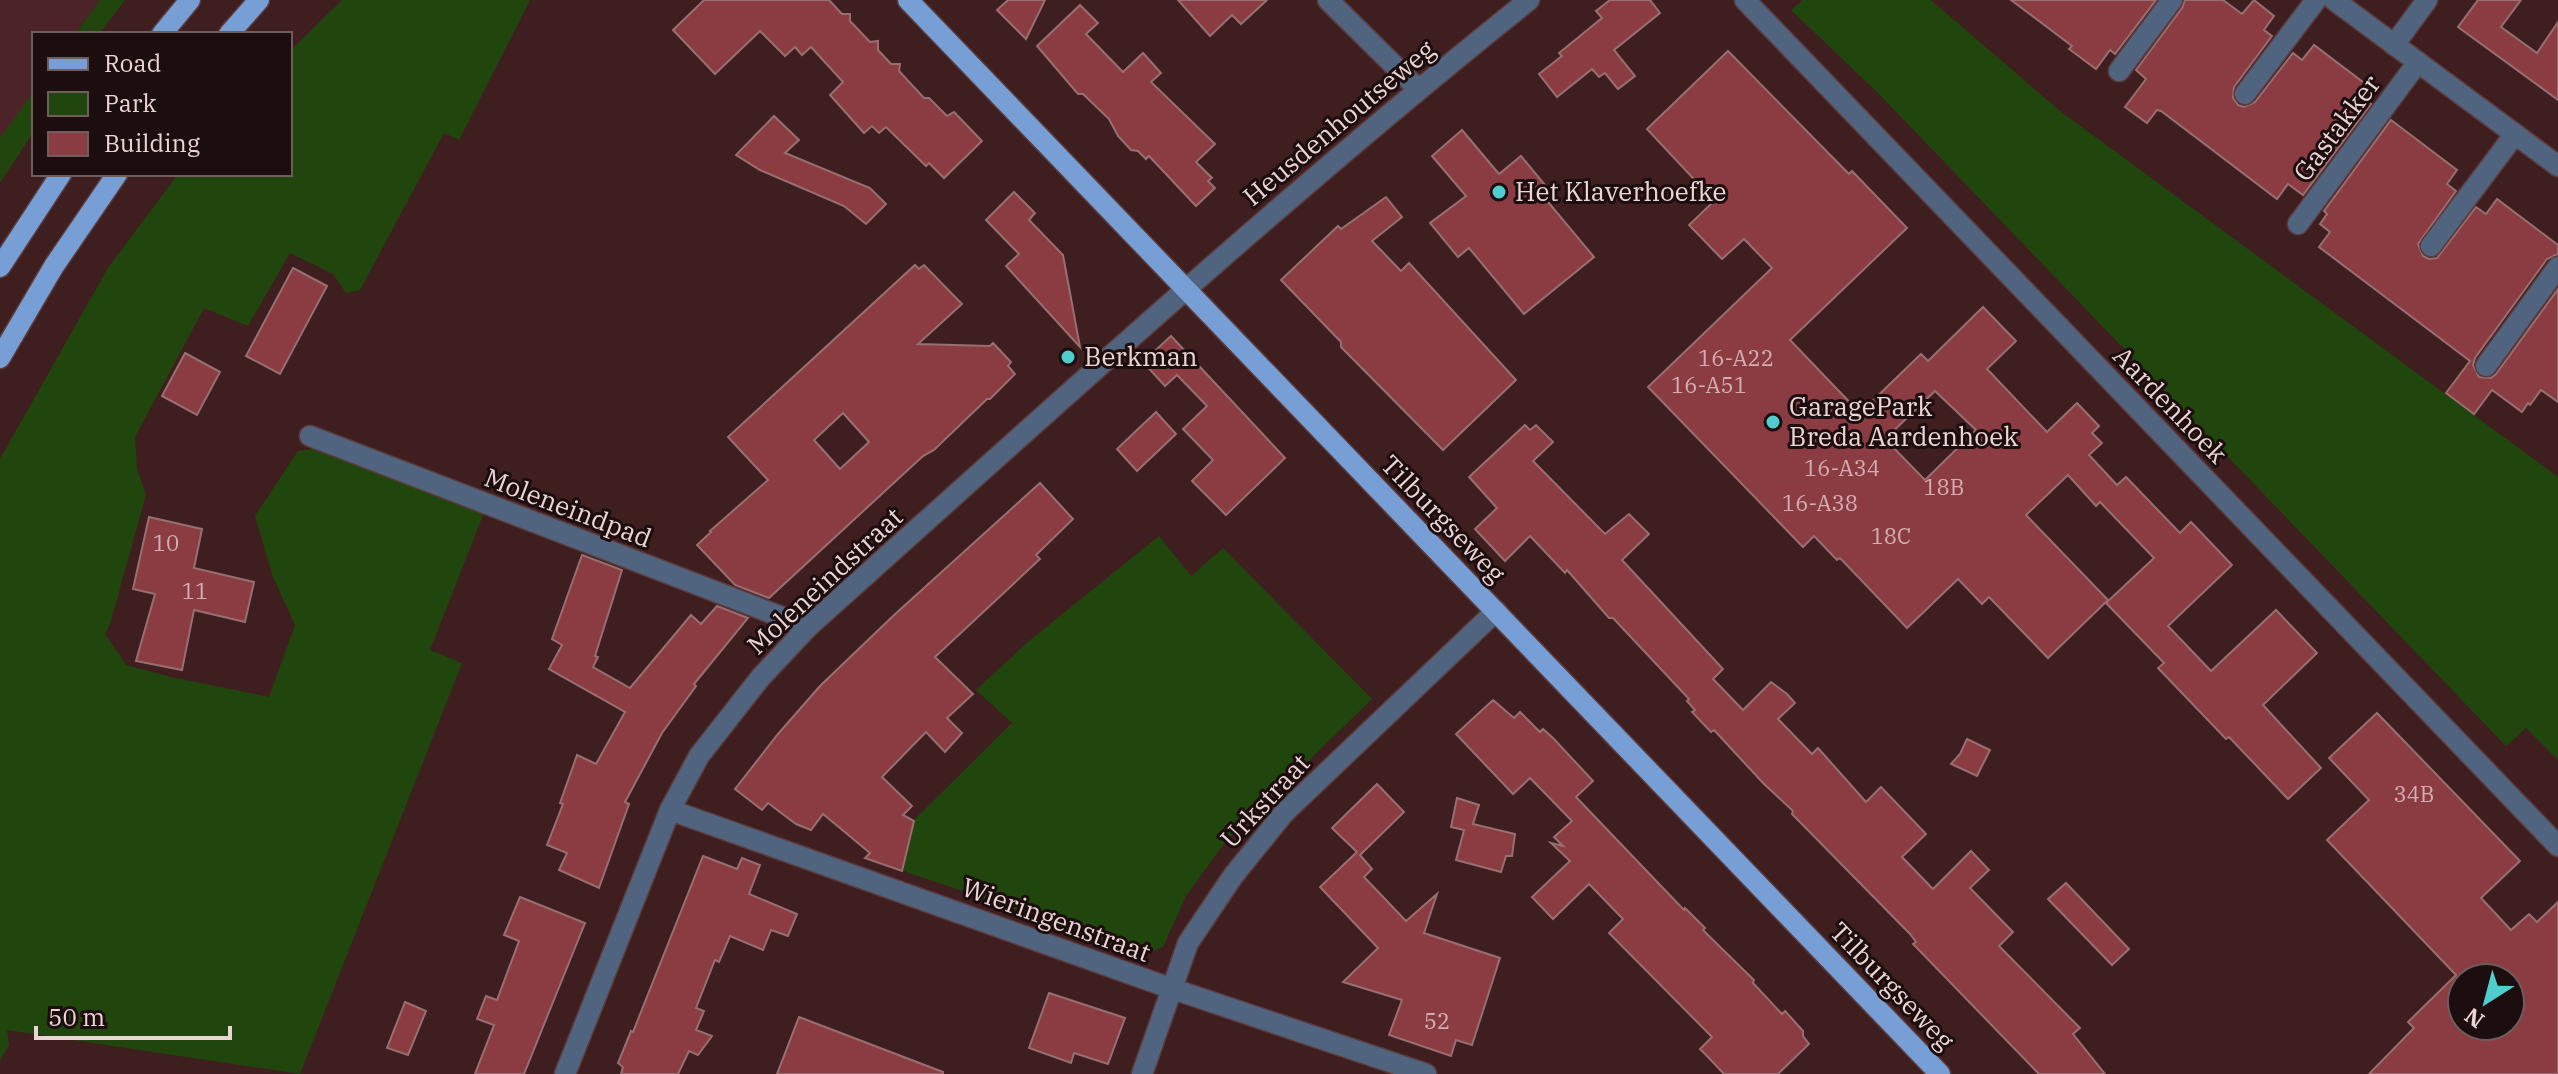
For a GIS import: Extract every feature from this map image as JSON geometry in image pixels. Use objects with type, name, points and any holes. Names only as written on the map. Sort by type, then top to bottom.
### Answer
[{"type":"main road","points":[[164,32],[190,0]]},
{"type":"main road","points":[[231,32],[259,0]]},
{"type":"main road","name":"Tilburgseweg","points":[[908,0],[1940,1074]]},
{"type":"main road","points":[[0,267],[60,176]]},
{"type":"main road","points":[[0,358],[54,266],[116,176]]},
{"type":"street","points":[[1328,0],[1418,89]]},
{"type":"street","name":"Heusdenhoutseweg","points":[[1186,290],[1418,89],[1529,0]]},
{"type":"street","name":"Aardenhoek","points":[[1745,0],[2558,846]]},
{"type":"street","points":[[2119,71],[2172,0]]},
{"type":"street","points":[[2245,94],[2316,0]]},
{"type":"street","name":"Gastakker","points":[[2334,0],[2558,166]]},
{"type":"street","name":"Gastakker","points":[[2394,45],[2427,0]]},
{"type":"street","name":"Gastakker","points":[[2298,224],[2418,62]]},
{"type":"street","points":[[2431,246],[2515,134]]},
{"type":"street","points":[[2486,366],[2558,267]]},
{"type":"street","name":"Moleneindstraat","points":[[565,1074],[670,810],[699,756],[761,677],[808,627],[1186,290]]},
{"type":"street","name":"Moleneindpad","points":[[310,436],[808,627]]},
{"type":"street","name":"Urkstraat","points":[[1142,1074],[1188,943],[1233,876],[1284,813],[1496,611]]},
{"type":"street","name":"Wieringenstraat","points":[[670,810],[1170,988],[1426,1074]]},
{"type":"shaded area","points":[[0,0],[100,0],[76,32],[32,32],[32,94],[0,139]]},
{"type":"green space","points":[[100,0],[125,0],[101,32],[76,32]]},
{"type":"green space","points":[[342,0],[530,0],[459,140],[444,133],[360,290],[346,293],[333,274],[290,253],[248,326],[204,308],[135,437],[137,469],[146,495],[105,634],[126,665],[269,697],[295,625],[273,577],[255,516],[298,451],[318,448],[485,510],[430,650],[462,663],[300,1074],[7,1030],[9,1045],[0,1061],[0,459],[108,268],[177,176],[292,176],[292,49]]},
{"type":"green space","points":[[1803,0],[1931,0],[2060,111],[2558,477],[2558,760],[2526,728],[2506,746],[1878,93],[1791,10]]},
{"type":"green space","points":[[32,94],[32,134],[0,183],[0,138]]},
{"type":"green space","points":[[1159,536],[1191,576],[1223,548],[1372,699],[1226,841],[1186,896],[1163,947],[1147,953],[903,871],[915,819],[1012,723],[976,690],[1029,641]]},
{"type":"building","points":[[704,0],[829,0],[842,14],[850,14],[850,21],[870,42],[878,41],[878,50],[891,64],[900,64],[899,71],[924,98],[929,98],[947,116],[954,112],[982,141],[944,178],[929,163],[926,166],[886,127],[879,133],[872,126],[864,133],[830,95],[843,82],[811,47],[802,55],[795,47],[785,56],[760,31],[715,74],[673,30]]},
{"type":"building","points":[[1008,0],[1045,0],[1026,39],[997,10]]},
{"type":"building","points":[[1178,0],[1267,0],[1241,24],[1232,15],[1210,36]]},
{"type":"building","points":[[1610,0],[1650,0],[1660,13],[1614,50],[1635,76],[1618,89],[1605,73],[1599,77],[1592,69],[1557,97],[1539,74],[1562,56],[1559,53],[1602,18],[1596,11]]},
{"type":"building","points":[[2011,0],[2156,0],[2115,54],[2110,50],[2096,69],[2069,49],[2072,46]]},
{"type":"building","points":[[2185,0],[2223,0],[2242,14],[2254,0],[2274,16],[2264,30],[2272,36],[2234,87],[2233,98],[2238,105],[2244,107],[2255,102],[2293,53],[2302,60],[2314,45],[2376,92],[2368,102],[2371,104],[2303,195],[2288,184],[2277,199],[2161,111],[2157,110],[2147,123],[2125,107],[2146,79],[2136,70]]},
{"type":"building","points":[[2478,0],[2521,0],[2501,27],[2537,53],[2558,22],[2558,100],[2458,27]]},
{"type":"building","points":[[1080,5],[1098,23],[1086,34],[1123,72],[1143,53],[1161,73],[1151,82],[1215,144],[1196,162],[1212,178],[1208,181],[1215,188],[1196,206],[1149,156],[1146,159],[1138,151],[1131,150],[1118,136],[1109,119],[1083,94],[1078,94],[1037,46]]},
{"type":"building","points":[[1728,51],[1907,228],[1790,340],[1860,413],[1921,354],[1928,361],[1983,307],[2016,341],[1987,369],[2047,432],[2077,403],[2099,426],[2092,433],[2102,443],[2089,455],[2117,485],[2126,477],[2180,533],[2191,522],[2232,565],[2168,626],[2211,671],[2276,610],[2317,653],[2263,705],[2321,768],[2288,799],[2158,668],[2164,663],[2106,603],[2154,558],[2100,502],[2096,506],[2068,475],[2026,515],[2108,600],[2048,658],[1989,597],[1982,604],[1958,579],[1907,628],[1840,558],[1837,560],[1814,536],[1803,547],[1648,387],[1772,268],[1744,239],[1722,259],[1689,225],[1711,204],[1702,195],[1706,192],[1647,129]],"holes":[[[1935,391],[1976,430],[1925,480],[1885,439]]]},
{"type":"building","points":[[774,116],[799,140],[785,153],[870,188],[886,204],[866,224],[844,206],[760,170],[736,155]]},
{"type":"building","points":[[2391,120],[2457,170],[2447,184],[2456,191],[2418,244],[2423,256],[2437,258],[2476,207],[2486,214],[2497,199],[2558,245],[2558,254],[2547,259],[2473,365],[2479,377],[2491,378],[2496,374],[2558,289],[2558,402],[2541,390],[2522,412],[2492,390],[2474,414],[2446,393],[2470,361],[2319,247],[2330,232],[2320,224],[2327,214],[2324,211]]},
{"type":"building","points":[[1462,130],[1499,174],[1521,156],[1545,185],[1538,190],[1594,257],[1524,314],[1469,248],[1458,257],[1430,223],[1466,196],[1432,156]]},
{"type":"building","points":[[1014,192],[1035,213],[1029,220],[1063,255],[1080,347],[1006,266],[1019,254],[986,220]]},
{"type":"building","points":[[1386,197],[1402,217],[1372,241],[1401,271],[1409,263],[1516,380],[1443,450],[1341,347],[1341,342],[1281,280],[1338,226],[1341,229]]},
{"type":"building","points":[[915,265],[919,269],[924,265],[962,304],[918,344],[990,346],[993,343],[1011,362],[1008,366],[1015,374],[769,598],[735,585],[697,545],[768,480],[728,437]],"holes":[[[843,413],[869,442],[840,469],[814,440]]]},
{"type":"building","points":[[293,268],[327,286],[280,374],[246,356]]},
{"type":"building","points":[[1171,336],[1285,458],[1226,515],[1192,481],[1213,460],[1183,429],[1207,406],[1177,375],[1165,386],[1143,362]]},
{"type":"building","points":[[185,353],[220,372],[197,415],[162,396]]},
{"type":"building","points":[[1156,412],[1176,434],[1137,471],[1117,449]]},
{"type":"building","points":[[1525,425],[1530,430],[1536,425],[1553,442],[1533,461],[1605,534],[1629,514],[1649,534],[1622,560],[1723,669],[1713,679],[1743,710],[1771,682],[1787,694],[1795,703],[1778,719],[1812,754],[1818,748],[1866,802],[1881,787],[1926,834],[1902,857],[1933,889],[1971,851],[1989,870],[1970,888],[2013,932],[1999,946],[2080,1028],[2073,1034],[2105,1074],[2039,1074],[1913,944],[1916,942],[1910,934],[1792,814],[1793,811],[1714,730],[1711,732],[1692,712],[1695,710],[1687,701],[1689,699],[1613,618],[1609,618],[1567,570],[1565,573],[1530,536],[1505,561],[1475,529],[1497,508],[1469,477]]},
{"type":"building","points":[[1040,483],[1073,519],[1036,555],[1040,559],[935,657],[973,694],[947,718],[962,733],[945,752],[926,732],[882,777],[912,806],[903,815],[914,821],[902,871],[865,858],[870,853],[823,814],[811,830],[796,824],[768,803],[762,810],[735,789],[820,686]]},
{"type":"building","points":[[149,517],[202,529],[194,568],[254,582],[245,622],[194,610],[182,670],[136,661],[155,594],[133,589]]},
{"type":"building","points":[[582,555],[622,570],[593,667],[630,688],[691,615],[701,624],[717,606],[748,618],[694,684],[696,686],[662,733],[625,802],[629,804],[599,888],[559,870],[567,853],[547,845],[577,755],[596,764],[625,712],[549,669],[562,645],[552,639]]},
{"type":"building","points":[[1493,700],[1514,718],[1520,712],[1540,732],[1543,729],[1553,738],[1593,781],[1576,797],[1705,928],[1703,930],[1754,980],[1753,983],[1782,1014],[1785,1011],[1803,1031],[1809,1044],[1778,1074],[1724,1074],[1700,1049],[1712,1037],[1609,933],[1623,919],[1589,884],[1553,919],[1532,897],[1570,861],[1551,843],[1563,846],[1554,837],[1572,821],[1530,778],[1513,794],[1456,734]]},
{"type":"building","points":[[2377,713],[2520,861],[2481,898],[2511,930],[2529,914],[2537,922],[2558,902],[2558,1074],[2369,1074],[2414,1028],[2408,1022],[2446,985],[2446,1042],[2526,1042],[2526,962],[2446,962],[2446,965],[2327,840],[2369,800],[2329,758]]},
{"type":"building","points":[[1967,739],[1990,750],[1977,776],[1951,764]]},
{"type":"building","points":[[1377,784],[1404,812],[1360,855],[1372,869],[1364,877],[1406,921],[1437,894],[1424,933],[1500,958],[1472,1045],[1456,1040],[1451,1056],[1389,1035],[1402,1000],[1343,982],[1378,948],[1320,887],[1357,852],[1332,828]]},
{"type":"building","points":[[1457,798],[1479,805],[1473,824],[1515,834],[1512,856],[1506,856],[1501,872],[1456,860],[1464,830],[1451,827]]},
{"type":"building","points":[[703,856],[737,869],[742,858],[760,865],[749,894],[797,914],[788,936],[771,930],[763,950],[730,936],[719,962],[715,960],[696,1008],[704,1011],[696,1030],[712,1036],[698,1055],[689,1051],[678,1074],[621,1074],[623,1067],[618,1063]]},
{"type":"building","points":[[2066,883],[2129,949],[2112,965],[2048,899]]},
{"type":"building","points":[[520,897],[585,923],[524,1074],[475,1074],[494,1025],[477,1019],[486,996],[497,1000],[519,941],[504,935]]},
{"type":"building","points":[[1049,993],[1125,1018],[1108,1064],[1074,1053],[1071,1063],[1029,1048]]},
{"type":"building","points":[[405,1002],[426,1011],[408,1055],[387,1048]]},
{"type":"building","points":[[799,1017],[943,1072],[943,1074],[777,1074]]},
{"type":"place","name":"Het Klaverhoefke","points":[[1499,192]]},
{"type":"place","name":"Berkman","points":[[1068,357]]},
{"type":"place","name":"GaragePark Breda Aardenhoek","points":[[1773,422]]}]
